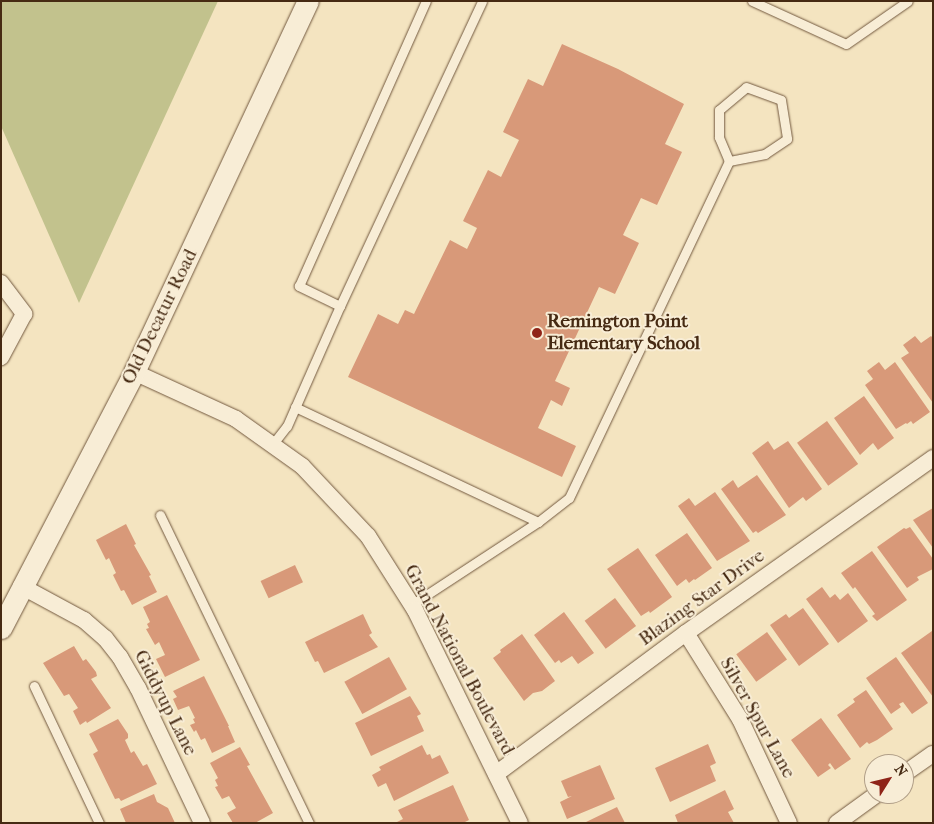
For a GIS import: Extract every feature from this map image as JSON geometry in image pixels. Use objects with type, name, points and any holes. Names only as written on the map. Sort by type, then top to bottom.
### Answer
[{"type":"street","name":"Old Decatur Road","points":[[1,628],[134,372],[308,1]]},
{"type":"street","points":[[1,283],[24,314],[1,357]]},
{"type":"street","name":"Grand National Boulevard","points":[[134,372],[236,419],[302,466],[368,536],[411,605],[520,823]]},
{"type":"street","name":"Blazing Star Drive","points":[[496,774],[686,633],[933,458]]},
{"type":"street","name":"Giddyup Lane","points":[[22,586],[84,620],[105,638],[120,657],[138,688],[202,823]]},
{"type":"street","name":"Silver Spur Lane","points":[[686,633],[740,720],[790,823]]},
{"type":"street","points":[[914,767],[933,754]]},
{"type":"street","points":[[837,823],[864,803]]},
{"type":"lane","points":[[340,306],[299,286],[426,1]]},
{"type":"lane","points":[[272,445],[287,426],[340,306],[482,1]]},
{"type":"lane","points":[[752,1],[846,44],[908,1]]},
{"type":"lane","points":[[411,605],[538,522],[569,498],[729,161],[720,137],[719,110],[746,87],[781,100],[787,139],[765,154],[729,161]]},
{"type":"lane","points":[[295,407],[538,522]]},
{"type":"lane","points":[[160,515],[309,823]]},
{"type":"lane","points":[[34,686],[99,823]]},
{"type":"green space","points":[[1,1],[218,1],[79,303],[1,126]]},
{"type":"building","points":[[562,44],[618,69],[684,104],[665,144],[682,152],[657,205],[641,198],[623,235],[639,243],[615,294],[599,287],[555,381],[570,388],[562,406],[551,400],[538,428],[576,446],[562,477],[348,377],[378,314],[398,324],[405,310],[414,314],[450,240],[467,249],[477,228],[463,221],[488,170],[501,177],[519,140],[503,132],[528,79],[543,86]]},
{"type":"building","points":[[915,336],[921,343],[931,336],[933,338],[933,403],[901,358],[909,353],[903,345]]},
{"type":"building","points":[[879,362],[885,370],[895,362],[930,412],[913,424],[911,421],[896,429],[865,385],[873,379],[867,371]]},
{"type":"building","points":[[864,396],[894,438],[878,450],[873,443],[860,455],[834,418]]},
{"type":"building","points":[[827,421],[858,464],[828,486],[797,443]]},
{"type":"building","points":[[768,441],[774,450],[788,441],[822,489],[806,501],[803,497],[789,508],[752,453]]},
{"type":"building","points":[[757,475],[786,515],[758,533],[756,531],[753,533],[721,489],[733,480],[738,488]]},
{"type":"building","points":[[715,492],[750,541],[717,561],[678,506],[689,498],[695,506]]},
{"type":"building","points":[[933,508],[933,548],[913,520]]},
{"type":"building","points":[[126,524],[136,544],[134,545],[151,575],[149,576],[157,592],[132,605],[124,590],[121,591],[113,575],[116,573],[109,558],[106,560],[96,540]]},
{"type":"building","points":[[910,527],[933,559],[933,569],[917,577],[919,580],[907,588],[877,547],[904,528]]},
{"type":"building","points":[[687,533],[712,568],[695,580],[689,583],[686,579],[677,586],[655,555]]},
{"type":"building","points":[[638,548],[672,597],[650,613],[649,611],[641,616],[607,569]]},
{"type":"building","points":[[872,551],[907,600],[877,621],[872,616],[875,614],[855,587],[853,589],[841,573]]},
{"type":"building","points":[[295,565],[303,582],[269,598],[261,581]]},
{"type":"building","points":[[822,587],[830,598],[835,594],[840,600],[848,593],[868,621],[838,643],[806,599]]},
{"type":"building","points":[[167,595],[200,660],[165,677],[156,659],[165,655],[159,642],[155,645],[146,629],[149,628],[147,624],[150,622],[143,607]]},
{"type":"building","points":[[615,598],[636,626],[606,649],[585,621]]},
{"type":"building","points":[[803,608],[829,644],[799,666],[770,625],[786,614],[789,618]]},
{"type":"building","points":[[564,612],[594,653],[578,664],[572,656],[561,663],[559,660],[555,663],[534,635]]},
{"type":"building","points":[[363,614],[372,633],[369,635],[378,647],[324,673],[318,661],[315,662],[305,642]]},
{"type":"building","points":[[767,632],[787,660],[756,682],[736,654]]},
{"type":"building","points":[[933,632],[933,697],[901,653]]},
{"type":"building","points":[[522,634],[555,681],[542,691],[533,693],[524,701],[493,658],[501,652],[500,650]]},
{"type":"building","points":[[74,646],[83,661],[86,659],[96,672],[97,676],[91,679],[111,708],[87,723],[86,721],[80,725],[73,711],[78,708],[69,694],[64,696],[43,663]]},
{"type":"building","points":[[389,657],[407,689],[362,714],[344,682]]},
{"type":"building","points":[[896,657],[928,703],[912,714],[903,702],[899,704],[901,707],[891,714],[866,678]]},
{"type":"building","points":[[204,676],[235,742],[212,753],[205,738],[201,740],[196,730],[194,732],[190,725],[195,723],[193,719],[195,718],[189,706],[178,710],[173,699],[177,697],[173,691]]},
{"type":"building","points":[[866,690],[893,729],[869,744],[867,742],[860,748],[837,715],[855,702],[853,699]]},
{"type":"building","points":[[410,696],[421,714],[417,716],[424,731],[371,756],[355,723]]},
{"type":"building","points":[[821,718],[851,759],[835,770],[830,763],[828,765],[831,768],[818,777],[791,740]]},
{"type":"building","points":[[118,719],[128,734],[128,738],[125,740],[131,753],[134,751],[143,766],[147,764],[157,784],[121,801],[119,798],[115,799],[93,754],[98,751],[89,734]]},
{"type":"building","points":[[708,744],[716,763],[710,766],[716,781],[670,802],[655,768]]},
{"type":"building","points":[[422,745],[427,755],[430,754],[432,759],[440,755],[449,773],[394,801],[386,783],[378,787],[372,775],[381,770],[379,767]]},
{"type":"building","points":[[240,747],[250,765],[247,766],[273,813],[255,823],[233,823],[227,813],[236,808],[229,796],[222,799],[215,787],[218,786],[215,780],[218,778],[210,763]]},
{"type":"building","points":[[600,765],[615,799],[567,819],[560,802],[572,796],[568,797],[561,781]]},
{"type":"building","points":[[453,785],[469,820],[463,823],[395,823],[403,819],[398,810]]},
{"type":"building","points":[[725,790],[734,809],[728,812],[734,823],[678,823],[675,815]]},
{"type":"building","points":[[154,794],[157,802],[168,808],[175,823],[126,823],[120,809]]},
{"type":"building","points":[[617,807],[625,823],[584,823]]},
{"type":"place","name":"Remington Point Elementary School","points":[[537,333]]}]
